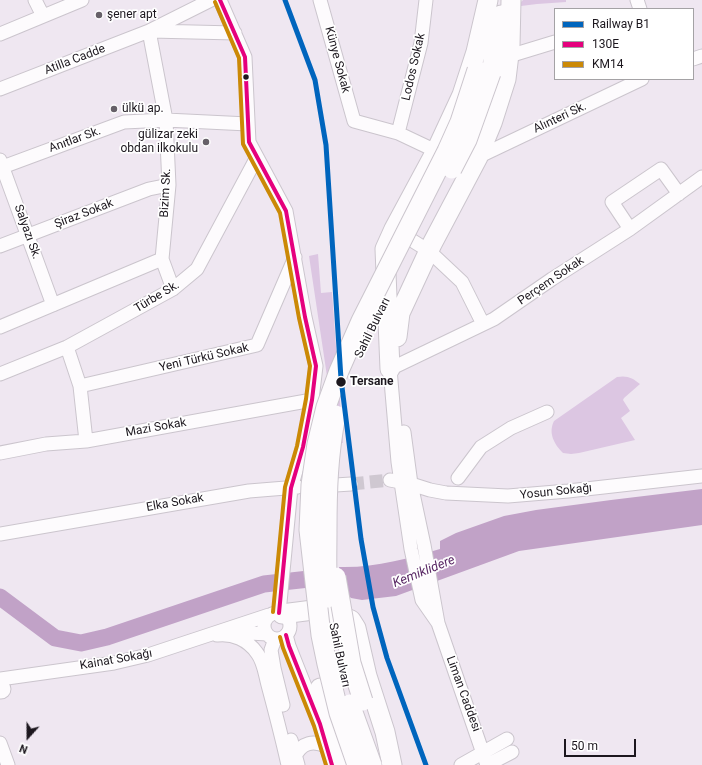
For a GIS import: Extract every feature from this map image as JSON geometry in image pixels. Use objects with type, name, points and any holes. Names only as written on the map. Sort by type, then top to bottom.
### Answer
[{"type":"highway","name":"Sahil Bulvarı","points":[[484,72],[483,51],[488,0]]},
{"type":"highway","points":[[394,367],[385,249],[394,229],[436,152],[462,95],[476,52],[488,0]]},
{"type":"highway","name":"Sahil Bulvarı","points":[[357,765],[340,713],[321,635],[318,531],[311,485],[317,444],[326,407],[339,371],[361,321],[447,151],[484,72],[502,12],[511,3]]},
{"type":"highway","points":[[394,367],[396,332],[400,313],[429,251],[478,157],[492,123],[506,80],[509,56],[511,3]]},
{"type":"highway","name":"Sahil Bulvarı","points":[[318,531],[326,557],[328,590],[336,648],[347,695],[372,765]]},
{"type":"highway","points":[[318,531],[306,552],[309,637],[311,652],[320,688],[342,765]]},
{"type":"highway","points":[[318,531],[340,597],[351,663],[375,737],[388,765]]},
{"type":"highway","points":[[278,611],[313,610],[335,613],[351,620],[356,628],[367,676],[384,732],[392,765]]},
{"type":"street","points":[[35,0],[43,16]]},
{"type":"street","points":[[0,34],[82,0]]},
{"type":"street","name":"Atilla Cadde","points":[[0,89],[149,31],[210,0]]},
{"type":"street","points":[[220,0],[245,57],[249,142],[286,211],[305,317],[316,366],[312,400],[303,447],[291,488],[278,611],[264,622],[264,631],[276,636],[289,646],[320,724],[332,765]]},
{"type":"street","name":"Künye Sokak","points":[[320,0],[354,121],[398,133]]},
{"type":"street","name":"Lodos Sokak","points":[[398,133],[421,43],[426,0]]},
{"type":"street","name":"Atilla Cadde","points":[[149,31],[235,33]]},
{"type":"street","name":"Bizim Sk.","points":[[149,31],[166,120],[169,185],[162,259],[173,289]]},
{"type":"street","points":[[509,56],[554,42]]},
{"type":"street","name":"Alınteri Sk.","points":[[478,157],[640,80]]},
{"type":"street","name":"Anıtlar Sk.","points":[[1,165],[124,122],[166,120],[248,124]]},
{"type":"street","points":[[398,133],[436,152]]},
{"type":"street","name":"Türbe Sk.","points":[[0,374],[67,347],[173,289],[197,269],[256,157]]},
{"type":"street","name":"Salyazı Sk.","points":[[1,165],[53,305]]},
{"type":"street","points":[[630,229],[612,202],[661,169],[679,194]]},
{"type":"street","name":"Perçem Sokak","points":[[394,367],[494,319],[552,279],[630,229],[702,177]]},
{"type":"street","name":"Şiraz Sokak","points":[[0,246],[149,189],[169,185]]},
{"type":"street","points":[[394,229],[429,251],[462,282],[483,324]]},
{"type":"street","name":"Yeni Türkü Sokak","points":[[80,386],[257,345],[295,257]]},
{"type":"street","points":[[0,327],[162,259]]},
{"type":"street","points":[[67,347],[80,386],[86,440]]},
{"type":"street","name":"Liman Caddesi","points":[[394,367],[398,462],[411,550],[487,765]]},
{"type":"street","name":"Mazi Sokak","points":[[0,453],[46,444],[86,440],[312,400]]},
{"type":"street","points":[[458,478],[481,447],[511,428],[547,412]]},
{"type":"street","name":"Yosun Sokağı","points":[[401,482],[446,493],[508,496],[702,476]]},
{"type":"street","name":"Liman Caddesi","points":[[401,482],[424,545],[428,598]]},
{"type":"street","name":"Elka Sokak","points":[[0,534],[249,490],[350,484]]},
{"type":"street","points":[[202,638],[227,632],[276,636],[290,627],[290,623],[286,616],[278,611]]},
{"type":"street","points":[[202,638],[278,611]]},
{"type":"street","points":[[202,638],[222,635],[236,637],[248,642],[258,654],[263,665],[274,708],[294,762]]},
{"type":"street","points":[[276,636],[272,650],[274,668],[294,762]]},
{"type":"street","name":"Kainat Sokağı","points":[[0,679],[134,658],[161,652],[202,638]]},
{"type":"street","points":[[0,689],[29,675]]},
{"type":"street","points":[[461,765],[507,739]]},
{"type":"street","points":[[0,743],[8,765]]},
{"type":"street","points":[[294,762],[300,747],[308,743],[316,743],[327,747]]},
{"type":"street","points":[[487,765],[512,752]]},
{"type":"shaded area","points":[[523,0],[566,0],[566,2],[521,6],[520,3]]},
{"type":"shaded area","points":[[318,254],[321,293],[332,292],[343,443],[337,443],[309,256]]},
{"type":"shaded area","points":[[624,376],[635,380],[640,384],[624,398],[623,400],[630,411],[621,418],[635,440],[579,453],[563,453],[553,438],[552,425],[554,421],[617,377]]},
{"type":"water","points":[[702,489],[702,525],[519,551],[396,596],[362,600],[351,598],[341,588],[339,567],[378,564],[440,549],[440,541],[456,533],[504,516],[536,510]]},
{"type":"waterway","name":"Kemiklidere","points":[[0,597],[55,638],[81,643],[107,637],[264,584],[309,579],[328,579]]},
{"type":"tunnel","points":[[351,484],[390,480]]},
{"type":"rail line","name":"B1","points":[[285,0],[315,80],[326,145],[341,379],[361,539],[373,607],[387,658],[426,765]]},
{"type":"transit line","name":"130E","points":[[220,0],[245,57],[249,142],[286,211],[305,317],[316,366],[312,400],[303,447],[291,488],[279,613]]},
{"type":"transit line","name":"KM14","points":[[215,2],[239,58],[243,144],[280,213],[299,318],[310,366],[306,399],[297,446],[285,487],[273,612]]},
{"type":"transit line","name":"130E","points":[[286,635],[320,724],[332,765]]},
{"type":"transit line","name":"KM14","points":[[280,637],[314,726],[326,765]]},
{"type":"place","name":"şener apt","points":[[99,15]]},
{"type":"place","name":"ülkü ap.","points":[[114,109]]},
{"type":"place","name":"gülizar zeki obdan ilkokulu","points":[[206,142]]},
{"type":"place","name":"Tersane","points":[[341,382]]}]
